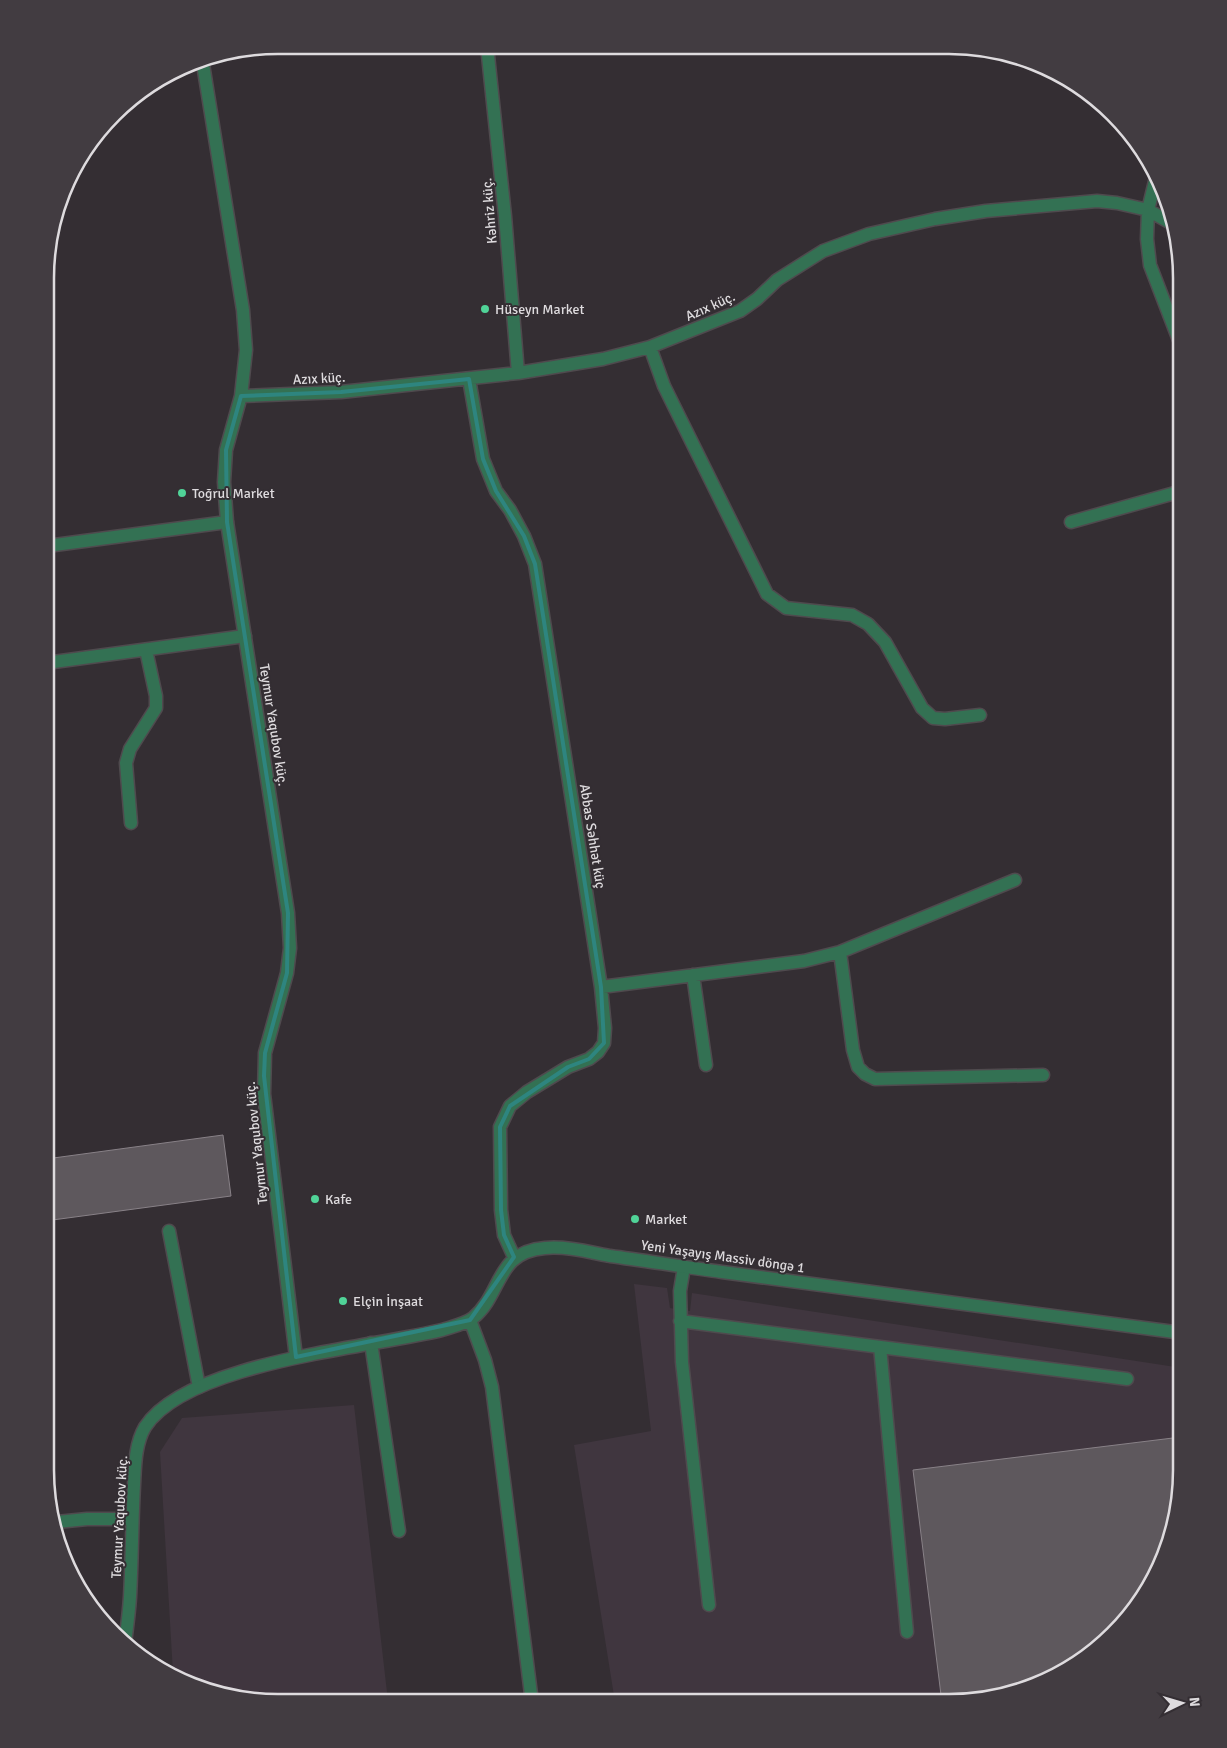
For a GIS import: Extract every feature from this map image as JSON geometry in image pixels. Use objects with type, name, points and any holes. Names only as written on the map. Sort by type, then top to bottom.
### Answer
[{"type":"street","name":"Kəhriz küç.","points":[[488,54],[505,216],[518,373]]},
{"type":"street","name":"Teymur Yaqubov küç.","points":[[126,1635],[130,1598],[136,1455],[142,1432],[161,1409],[199,1387],[252,1369],[296,1357],[264,1094],[265,1053],[287,973],[290,948],[288,914],[228,522],[224,482],[226,450],[241,396],[246,350],[242,310],[203,67]]},
{"type":"street","points":[[1153,186],[1148,210],[1147,239],[1150,264],[1173,324]]},
{"type":"street","name":"Azıx küç.","points":[[241,396],[341,392],[469,379],[603,360],[650,347],[740,311],[777,280],[824,251],[869,234],[935,219],[986,211],[1097,201],[1117,203],[1148,210],[1166,220]]},
{"type":"street","points":[[650,347],[664,386],[767,594],[786,608],[852,616],[868,624],[885,642],[922,708],[933,718],[945,719],[980,715]]},
{"type":"street","name":"Abbas Səhhət küç","points":[[469,379],[483,459],[496,491],[510,510],[524,536],[535,564],[601,987],[605,1028],[604,1043],[598,1052],[589,1059],[568,1067],[527,1092],[510,1106],[500,1127],[501,1210],[504,1235],[514,1258]]},
{"type":"street","points":[[1071,522],[1173,494]]},
{"type":"street","points":[[54,545],[228,522]]},
{"type":"street","points":[[54,662],[245,636]]},
{"type":"street","points":[[131,823],[126,763],[130,750],[156,708],[156,696],[146,650]]},
{"type":"street","points":[[601,987],[804,961],[840,952],[1015,880]]},
{"type":"street","points":[[840,952],[853,1050],[858,1067],[865,1074],[874,1079],[1043,1075]]},
{"type":"street","points":[[693,975],[706,1065]]},
{"type":"street","points":[[169,1231],[199,1387]]},
{"type":"street","name":"Yeni Yaşayış Massiv döngə 1","points":[[514,1258],[526,1251],[547,1248],[571,1249],[684,1267],[1173,1332]]},
{"type":"street","points":[[296,1357],[442,1330],[470,1320],[482,1307],[514,1258]]},
{"type":"street","points":[[684,1267],[680,1291],[682,1362],[709,1605]]},
{"type":"street","points":[[470,1320],[485,1360],[493,1394],[531,1694]]},
{"type":"street","points":[[680,1321],[1127,1379]]},
{"type":"street","points":[[371,1343],[399,1531]]},
{"type":"street","points":[[880,1347],[907,1632]]},
{"type":"street","points":[[60,1522],[132,1518]]},
{"type":"highlighted area","points":[[469,379],[483,459],[496,491],[524,536],[535,564],[601,987],[604,1043],[589,1059],[568,1067],[510,1106],[500,1127],[501,1210],[504,1235],[514,1257],[470,1320],[296,1357],[264,1076],[265,1053],[287,973],[288,913],[227,522],[226,450],[241,396],[341,392]]},
{"type":"shaded area","points":[[634,1284],[667,1288],[670,1308],[680,1310],[690,1311],[692,1293],[1173,1367],[1173,1485],[1169,1514],[1156,1556],[1136,1595],[1108,1629],[1074,1657],[1035,1677],[1007,1687],[964,1694],[614,1694],[574,1445],[651,1431]]},
{"type":"shaded area","points":[[354,1405],[387,1694],[263,1694],[220,1687],[173,1668],[160,1452],[182,1418]]},
{"type":"building","points":[[223,1135],[231,1196],[54,1220],[54,1158]]},
{"type":"building","points":[[1173,1438],[1173,1485],[1166,1528],[1150,1569],[1127,1607],[1108,1629],[1086,1648],[1048,1671],[1007,1687],[964,1694],[941,1694],[913,1470]]},
{"type":"place","name":"Hüseyn Market","points":[[485,309]]},
{"type":"place","name":"Toğrul Market","points":[[182,493]]},
{"type":"place","name":"Kafe","points":[[315,1199]]},
{"type":"place","name":"Market","points":[[635,1219]]},
{"type":"place","name":"Elçin İnşaat","points":[[343,1301]]}]
